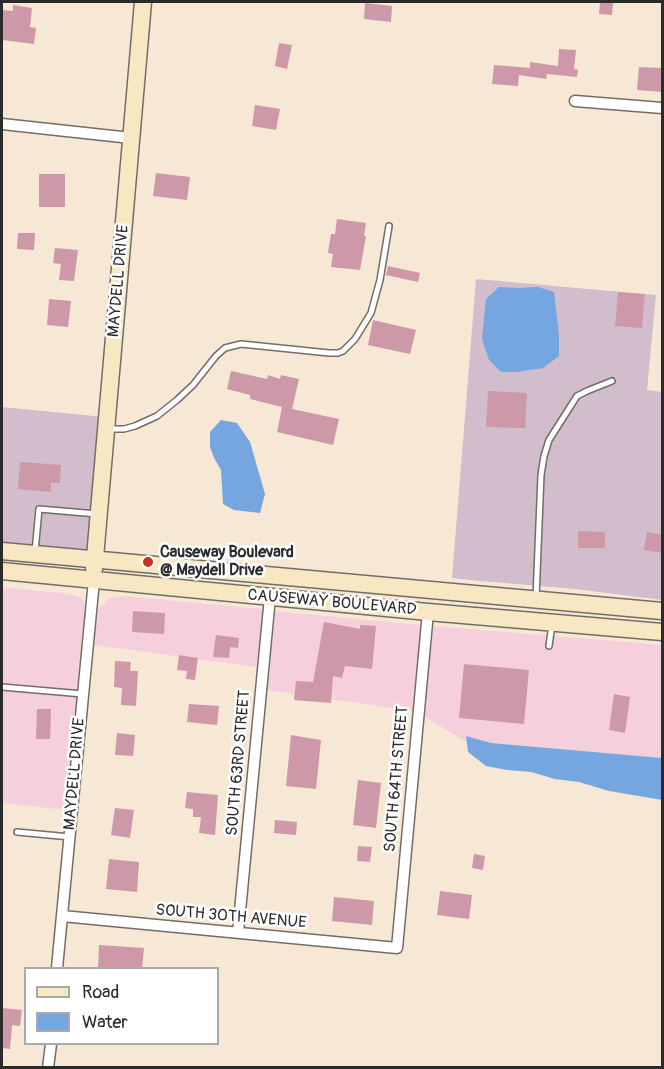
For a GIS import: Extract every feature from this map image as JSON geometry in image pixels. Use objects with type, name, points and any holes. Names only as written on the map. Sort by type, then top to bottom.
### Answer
[{"type":"main road","name":"MAYDELL DRIVE","points":[[94,580],[143,2]]},
{"type":"main road","name":"CAUSEWAY BOULEVARD","points":[[2,551],[655,610]]},
{"type":"main road","name":"CAUSEWAY BOULEVARD","points":[[2,571],[663,632]]},
{"type":"main road","points":[[552,622],[558,615],[568,613],[618,617],[655,610]]},
{"type":"street","points":[[575,101],[663,108]]},
{"type":"street","points":[[2,124],[131,138]]},
{"type":"street","name":"MAYDELL DRIVE","points":[[57,967],[94,580]]},
{"type":"street","name":"SOUTH 63RD STREET","points":[[238,932],[270,597]]},
{"type":"street","name":"SOUTH 64TH STREET","points":[[396,948],[428,612]]},
{"type":"street","name":"SOUTH 30TH AVENUE","points":[[62,916],[396,948]]},
{"type":"street","points":[[48,1068],[51,1045]]},
{"type":"lane","points":[[106,429],[124,429],[157,416],[193,385],[225,348],[241,344],[317,352],[338,353],[343,351],[355,339],[371,313],[380,280],[388,226]]},
{"type":"lane","points":[[536,599],[541,475],[549,440],[577,396],[612,381]]},
{"type":"lane","points":[[34,554],[39,509],[99,514]]},
{"type":"lane","points":[[549,646],[552,622]]},
{"type":"lane","points":[[2,687],[83,694]]},
{"type":"lane","points":[[17,832],[70,837]]},
{"type":"shaded area","points":[[476,279],[656,295],[647,390],[662,392],[662,600],[575,589],[452,578]]},
{"type":"shaded area","points":[[2,407],[104,417],[91,568],[2,559]]},
{"type":"shaded area","points":[[2,587],[68,594],[81,597],[85,605],[66,810],[2,803]]},
{"type":"shaded area","points":[[123,596],[263,609],[257,667],[94,645],[97,606],[101,607],[109,598]]},
{"type":"shaded area","points":[[275,611],[421,625],[413,711],[267,690]]},
{"type":"shaded area","points":[[433,626],[662,645],[662,758],[491,743],[466,736],[466,742],[424,716]]},
{"type":"water","points":[[499,287],[538,287],[554,292],[559,356],[543,368],[501,372],[489,360],[482,339],[486,299]]},
{"type":"water","points":[[221,420],[237,423],[250,442],[265,494],[260,513],[234,510],[223,504],[221,470],[210,447],[210,432]]},
{"type":"water","points":[[466,736],[491,743],[662,758],[662,800],[609,791],[531,772],[486,766],[468,752]]},
{"type":"building","points":[[600,2],[613,2],[612,15],[599,14]]},
{"type":"building","points":[[365,3],[392,6],[391,22],[364,19]]},
{"type":"building","points":[[13,5],[32,8],[30,27],[36,28],[34,44],[2,40],[3,10],[13,11]]},
{"type":"building","points":[[279,43],[292,45],[287,69],[275,66]]},
{"type":"building","points":[[559,49],[576,50],[574,69],[578,70],[577,77],[547,74],[546,79],[519,75],[518,86],[492,84],[494,65],[530,68],[530,62],[558,66]]},
{"type":"building","points":[[639,67],[663,68],[663,92],[637,90]]},
{"type":"building","points":[[255,105],[280,109],[276,130],[252,126]]},
{"type":"building","points":[[156,173],[190,177],[187,200],[153,196]]},
{"type":"building","points":[[39,174],[65,174],[65,207],[39,207]]},
{"type":"building","points":[[337,219],[366,223],[360,270],[331,267],[333,254],[328,253],[331,234],[335,234]]},
{"type":"building","points":[[18,233],[35,233],[34,250],[17,249]]},
{"type":"building","points":[[55,248],[78,250],[74,281],[59,280],[61,264],[53,263]]},
{"type":"building","points":[[388,266],[420,273],[418,282],[386,275]]},
{"type":"building","points":[[618,292],[645,294],[642,328],[615,326]]},
{"type":"building","points":[[49,299],[71,301],[68,327],[47,325]]},
{"type":"building","points":[[373,320],[416,330],[410,354],[368,345]]},
{"type":"building","points":[[231,371],[267,379],[268,375],[280,379],[281,375],[299,379],[292,409],[339,419],[333,445],[277,432],[282,407],[250,399],[250,395],[227,389]]},
{"type":"building","points":[[488,391],[527,393],[525,428],[486,427]]},
{"type":"building","points":[[20,462],[61,465],[60,483],[51,483],[51,492],[18,489]]},
{"type":"building","points":[[578,531],[605,532],[605,548],[578,548]]},
{"type":"building","points":[[647,532],[663,535],[663,553],[644,550]]},
{"type":"building","points":[[133,611],[165,613],[164,634],[132,632]]},
{"type":"building","points":[[324,622],[360,629],[360,625],[376,626],[372,669],[345,666],[342,678],[333,676],[331,703],[294,700],[296,681],[313,682]]},
{"type":"building","points":[[216,635],[239,638],[238,648],[230,647],[229,658],[213,657]]},
{"type":"building","points":[[179,655],[198,658],[195,680],[186,679],[187,671],[177,670]]},
{"type":"building","points":[[115,661],[131,662],[130,671],[138,671],[136,706],[121,705],[122,688],[114,687]]},
{"type":"building","points":[[464,664],[529,670],[524,724],[459,718]]},
{"type":"building","points":[[614,694],[630,697],[625,733],[609,730]]},
{"type":"building","points":[[189,704],[219,706],[217,725],[187,722]]},
{"type":"building","points":[[37,709],[51,709],[50,739],[36,739]]},
{"type":"building","points":[[117,733],[135,735],[133,756],[115,755]]},
{"type":"building","points":[[291,735],[321,740],[316,789],[286,786]]},
{"type":"building","points":[[358,780],[381,783],[376,828],[353,825]]},
{"type":"building","points":[[187,792],[218,795],[215,835],[199,833],[201,817],[193,817],[193,809],[185,808]]},
{"type":"building","points":[[115,808],[134,810],[130,838],[111,835]]},
{"type":"building","points":[[275,820],[297,822],[296,835],[274,833]]},
{"type":"building","points":[[358,846],[372,847],[370,862],[357,861]]},
{"type":"building","points":[[474,854],[485,856],[483,870],[472,868]]},
{"type":"building","points":[[109,859],[139,862],[137,892],[106,889]]},
{"type":"building","points":[[440,891],[472,895],[469,919],[437,915]]},
{"type":"building","points":[[334,897],[374,901],[372,925],[332,921]]},
{"type":"building","points":[[99,945],[144,948],[142,967],[98,967]]},
{"type":"building","points":[[2,1008],[22,1010],[20,1026],[12,1025],[10,1049],[2,1048]]},
{"type":"place","name":"Causeway Boulevard @ Maydell Drive","points":[[148,562]]}]
